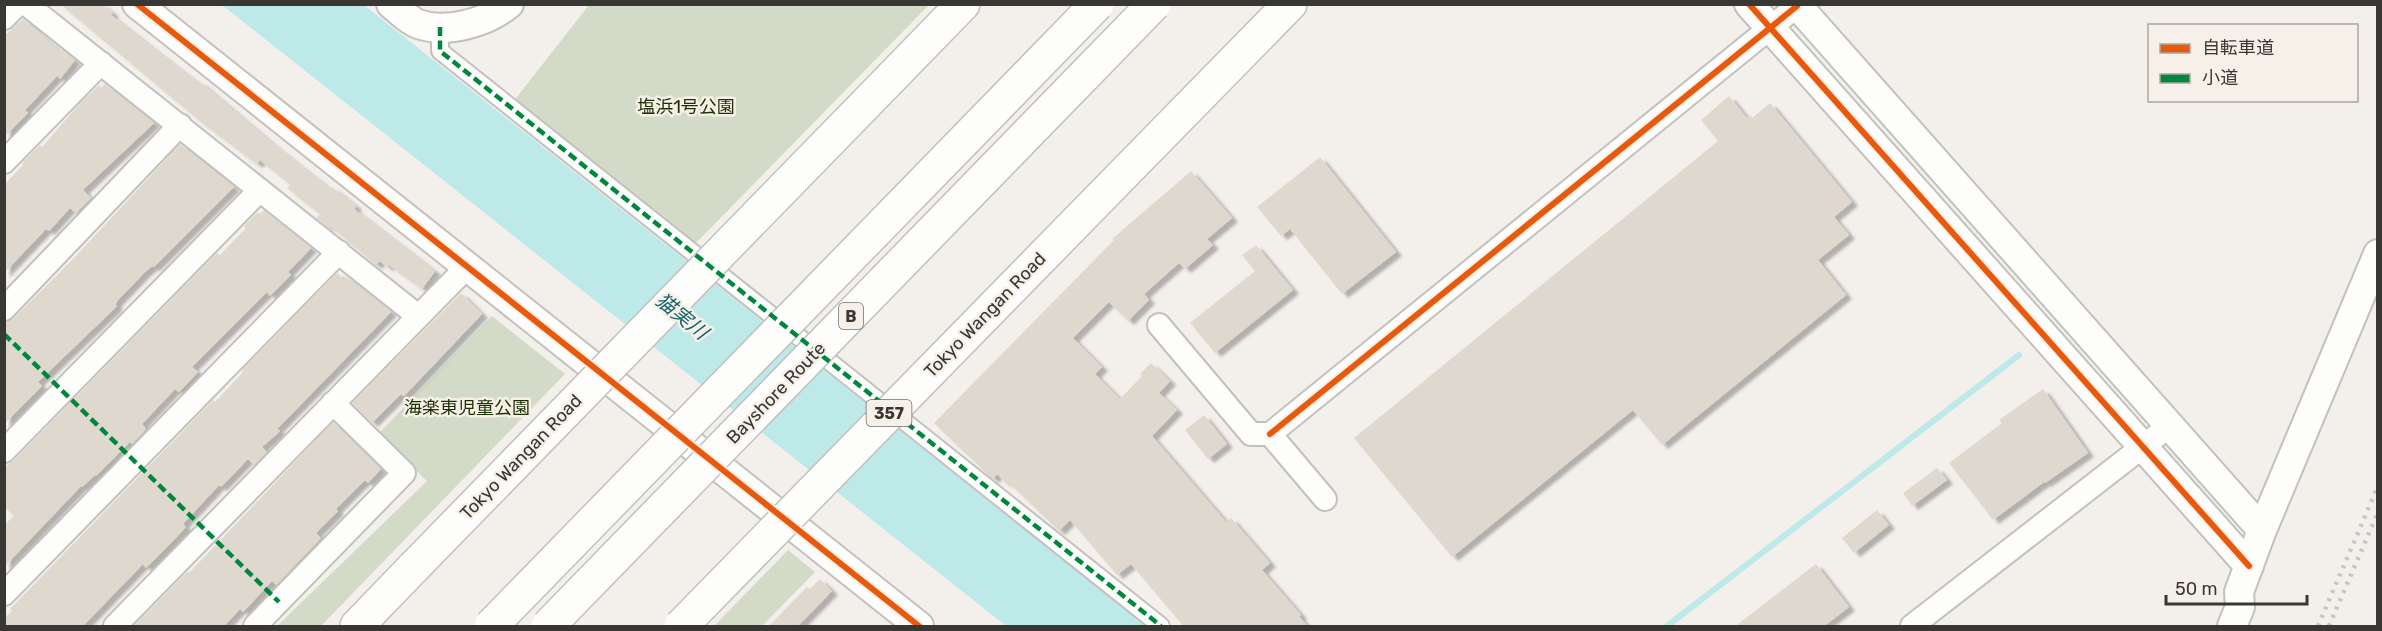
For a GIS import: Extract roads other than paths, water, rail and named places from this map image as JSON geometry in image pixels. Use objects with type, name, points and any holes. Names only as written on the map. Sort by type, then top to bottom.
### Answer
[{"type":"highway","name":"Tokyo Wangan Road","points":[[357,627],[963,4]]},
{"type":"highway","name":"B","points":[[491,627],[1097,4]]},
{"type":"highway","name":"Bayshore Route","points":[[548,627],[1154,4]]},
{"type":"highway","name":"Tokyo Wangan Road","points":[[681,627],[1290,4]]},
{"type":"street","points":[[4,18],[18,4]]},
{"type":"street","points":[[26,4],[418,316]]},
{"type":"street","points":[[137,4],[919,627]]},
{"type":"street","points":[[391,4],[416,23],[441,27],[475,22],[509,4]]},
{"type":"street","points":[[1749,4],[2249,566]]},
{"type":"street","points":[[1159,325],[1251,434],[1270,434],[1797,5],[2168,427],[2262,530]]},
{"type":"street","points":[[441,27],[440,51],[1161,627]]},
{"type":"street","points":[[4,162],[101,63]]},
{"type":"street","points":[[4,309],[180,125]]},
{"type":"street","points":[[4,451],[260,190]]},
{"type":"street","points":[[4,594],[339,252]]},
{"type":"street","points":[[2232,627],[2240,608],[2239,592],[2262,530],[2378,254]]},
{"type":"street","points":[[115,627],[467,267]]},
{"type":"street","points":[[255,627],[404,473],[333,403]]},
{"type":"street","points":[[1912,627],[2168,427]]},
{"type":"street","points":[[1270,434],[1325,499]]},
{"type":"street","points":[[2215,627],[2226,600],[2239,592]]},
{"type":"water","name":"猫実川","points":[[222,5],[364,5],[1146,626],[1006,626]]},
{"type":"waterway","points":[[1667,626],[2019,355]]},
{"type":"railway","points":[[2318,626],[2378,486]]},
{"type":"railway","points":[[2329,626],[2378,512]]},
{"type":"park label","name":"塩浜1号公園","points":[[686,107]]},
{"type":"park label","name":"海楽東児童公園","points":[[467,408]]}]
